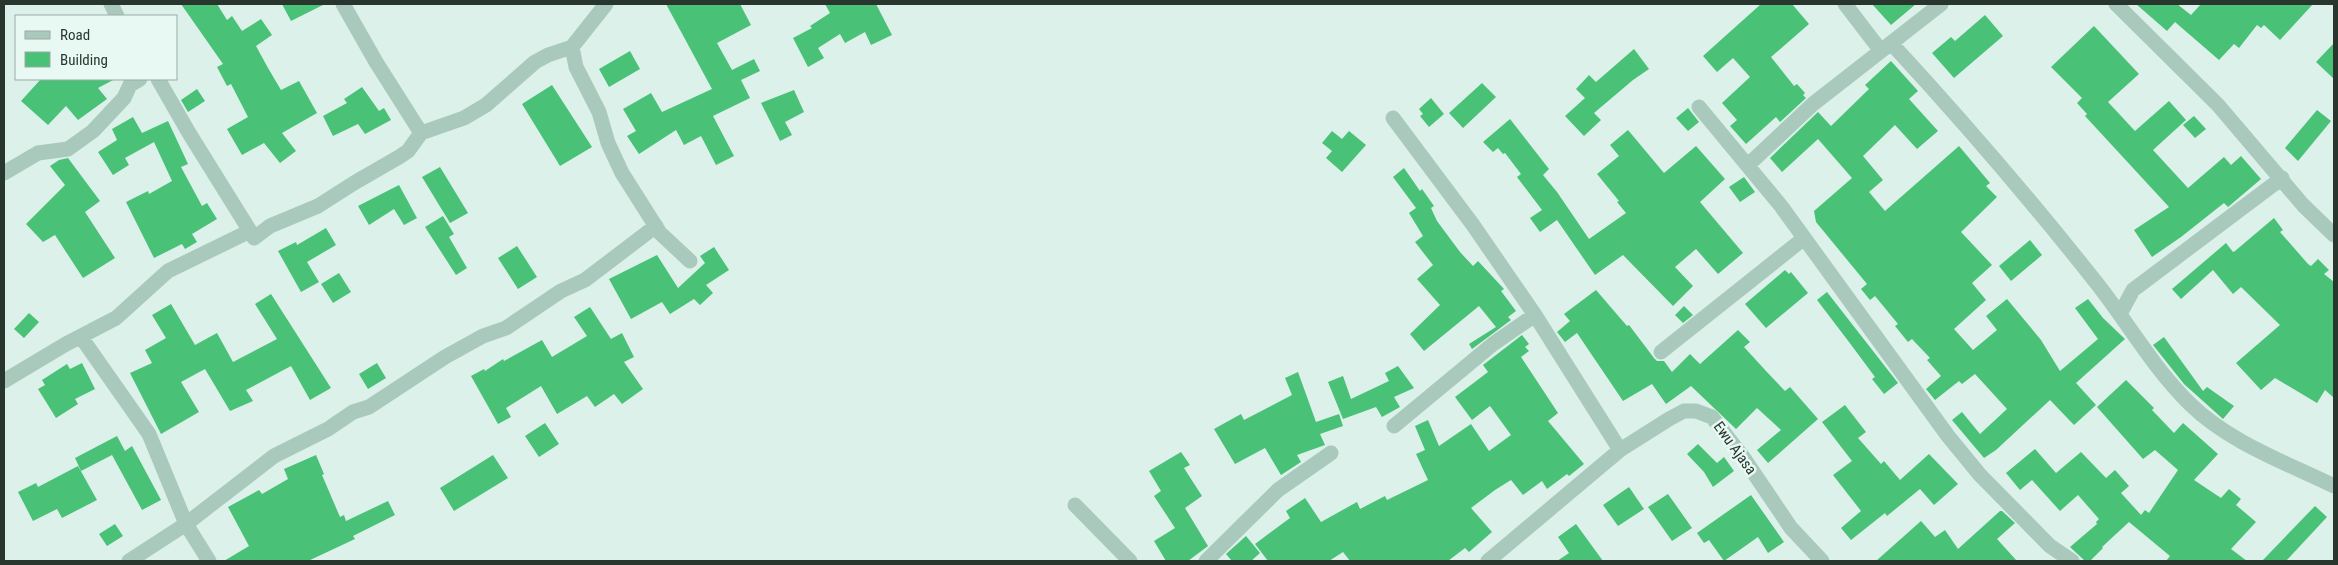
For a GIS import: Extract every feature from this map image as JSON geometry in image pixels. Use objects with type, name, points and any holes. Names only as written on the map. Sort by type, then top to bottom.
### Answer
[{"type":"street","points":[[343,4],[376,62],[421,133]]},
{"type":"street","points":[[159,80],[254,238],[270,226],[335,197],[354,182],[408,151],[421,133],[449,125],[478,111],[535,62],[548,55],[572,47],[606,4]]},
{"type":"street","points":[[1845,4],[1886,47],[1954,111],[2020,188],[2103,292],[2160,368],[2191,404],[2237,440],[2334,486]]},
{"type":"street","points":[[1748,165],[1812,104],[1941,4]]},
{"type":"street","points":[[2116,4],[2218,105],[2303,205],[2334,235]]},
{"type":"street","points":[[572,47],[576,67],[599,112],[608,143],[622,173],[660,233],[690,261]]},
{"type":"street","points":[[4,173],[38,153],[68,149],[93,131],[124,98],[130,85],[138,80]]},
{"type":"street","points":[[1699,107],[1748,165],[1948,436],[1980,474],[2050,546],[2072,561]]},
{"type":"street","points":[[1393,118],[1473,225],[1535,315],[1620,450]]},
{"type":"street","points":[[2120,314],[2133,290],[2282,178]]},
{"type":"street","points":[[129,561],[186,524],[274,456],[328,428],[353,412],[369,407],[445,357],[483,336],[506,328],[561,291],[585,280],[656,226]]},
{"type":"street","points":[[4,381],[116,318],[168,271],[250,231]]},
{"type":"street","points":[[1661,352],[1803,239]]},
{"type":"street","points":[[2103,292],[2133,290]]},
{"type":"street","points":[[1394,426],[1493,344],[1535,315]]},
{"type":"street","points":[[81,337],[149,434],[186,524],[209,561]]},
{"type":"street","name":"Ewu Ajasa","points":[[1488,561],[1620,450],[1651,429],[1684,411],[1696,411],[1712,417],[1743,457],[1791,528],[1821,561]]},
{"type":"street","points":[[1206,561],[1278,490],[1331,453]]},
{"type":"street","points":[[1075,505],[1130,561]]},
{"type":"building","points":[[181,4],[217,4],[227,20],[232,16],[242,31],[261,19],[272,35],[256,46],[268,68],[281,90],[299,81],[317,113],[282,133],[296,151],[280,163],[264,143],[242,155],[227,129],[248,117],[231,84],[227,86],[217,67],[223,64]]},
{"type":"building","points":[[282,4],[325,4],[291,21]]},
{"type":"building","points":[[666,4],[740,4],[751,25],[717,43],[732,70],[754,59],[760,71],[741,80],[750,98],[713,116],[734,156],[716,165],[701,136],[684,145],[676,130],[639,154],[627,136],[636,131],[623,109],[651,93],[662,112],[712,89]]},
{"type":"building","points":[[825,4],[876,4],[892,35],[871,45],[865,32],[845,43],[840,34],[818,48],[824,58],[808,67],[793,38],[812,28],[810,26],[830,13]]},
{"type":"building","points":[[1761,4],[1792,4],[1809,24],[1771,57],[1794,86],[1797,84],[1805,93],[1803,95],[1806,98],[1780,122],[1776,117],[1746,144],[1730,126],[1737,120],[1722,103],[1750,77],[1733,58],[1717,72],[1703,56]]},
{"type":"building","points":[[1872,4],[1916,4],[1891,25]]},
{"type":"building","points":[[2136,4],[2177,4],[2191,15],[2201,4],[2313,4],[2280,40],[2264,25],[2261,28],[2257,25],[2239,48],[2234,44],[2219,60],[2175,22],[2167,31]]},
{"type":"building","points":[[1985,15],[2003,36],[1954,78],[1932,53],[1951,37],[1955,41]]},
{"type":"building","points":[[2094,26],[2139,74],[2108,102],[2135,131],[2169,101],[2186,120],[2153,150],[2188,188],[2224,157],[2231,165],[2241,156],[2261,179],[2228,207],[2224,203],[2152,257],[2134,230],[2169,207],[2085,116],[2087,114],[2077,103],[2082,98],[2051,67]]},
{"type":"building","points":[[2334,43],[2334,79],[2316,62]]},
{"type":"building","points":[[1634,49],[1649,69],[1594,113],[1601,120],[1584,136],[1565,116],[1585,98],[1576,89],[1589,75],[1596,82]]},
{"type":"building","points":[[630,51],[640,69],[609,87],[599,69]]},
{"type":"building","points":[[1891,61],[1918,91],[1909,99],[1938,131],[1917,149],[1895,125],[1863,156],[1883,180],[1869,192],[1885,211],[1959,146],[1990,183],[1986,186],[1997,197],[1961,232],[1992,265],[1972,283],[1986,300],[1954,329],[1973,350],[1997,330],[1986,316],[2007,299],[2041,340],[2060,371],[2098,339],[2075,308],[2088,299],[2103,318],[2125,339],[2076,383],[2096,405],[2074,425],[2050,400],[1996,450],[1984,458],[1952,420],[1962,412],[1980,434],[2007,409],[1975,374],[1962,384],[1959,381],[1935,400],[1926,389],[1941,376],[1927,360],[1930,358],[1912,339],[1908,342],[1895,326],[1898,324],[1875,296],[1870,300],[1861,289],[1867,284],[1816,222],[1814,211],[1852,178],[1818,139],[1782,172],[1770,158],[1818,112],[1831,126],[1869,89],[1865,85]]},
{"type":"building","points":[[40,80],[113,80],[98,88],[107,99],[78,120],[66,106],[48,125],[21,101]]},
{"type":"building","points":[[1482,83],[1496,97],[1463,128],[1449,113]]},
{"type":"building","points":[[552,85],[592,147],[560,166],[522,104]]},
{"type":"building","points":[[362,87],[379,111],[384,108],[391,120],[365,134],[358,124],[333,136],[323,116],[347,103],[344,99]]},
{"type":"building","points":[[197,89],[205,101],[188,112],[181,100]]},
{"type":"building","points":[[794,90],[804,112],[785,122],[792,135],[780,141],[761,103]]},
{"type":"building","points":[[1431,98],[1444,114],[1429,127],[1420,116],[1423,114],[1419,109]]},
{"type":"building","points":[[1688,108],[1699,122],[1688,131],[1676,118]]},
{"type":"building","points":[[2317,110],[2331,121],[2298,161],[2285,148]]},
{"type":"building","points":[[2194,116],[2206,129],[2195,138],[2183,125]]},
{"type":"building","points":[[133,117],[142,133],[168,121],[188,164],[181,167],[202,206],[207,203],[217,219],[192,234],[197,242],[185,249],[182,244],[154,258],[126,202],[148,191],[149,194],[172,181],[154,142],[125,158],[129,165],[113,175],[98,152],[117,140],[112,129]]},
{"type":"building","points":[[1510,119],[1549,169],[1543,175],[1589,239],[1626,213],[1617,202],[1619,201],[1597,174],[1619,156],[1610,145],[1628,130],[1664,173],[1696,146],[1725,179],[1700,202],[1743,253],[1718,274],[1696,249],[1675,267],[1693,286],[1673,306],[1623,255],[1595,275],[1557,220],[1540,232],[1530,218],[1542,210],[1517,177],[1521,174],[1505,153],[1503,154],[1498,148],[1493,152],[1483,142]]},
{"type":"building","points":[[1332,131],[1342,139],[1349,131],[1366,145],[1342,172],[1326,158],[1332,151],[1322,143]]},
{"type":"building","points":[[68,158],[100,201],[85,212],[115,258],[83,278],[55,235],[43,242],[26,224],[65,185],[50,166],[59,160]]},
{"type":"building","points":[[440,167],[468,213],[450,223],[422,177]]},
{"type":"building","points":[[1404,168],[1420,191],[1422,189],[1434,206],[1431,208],[1437,221],[1460,252],[1473,266],[1478,261],[1504,289],[1501,291],[1516,311],[1508,317],[1511,320],[1472,349],[1469,344],[1496,327],[1479,306],[1424,351],[1410,334],[1440,305],[1417,279],[1433,265],[1415,242],[1423,236],[1409,213],[1416,208],[1393,177]]},
{"type":"building","points":[[1744,177],[1755,192],[1740,202],[1729,187]]},
{"type":"building","points":[[399,185],[417,218],[404,225],[394,209],[369,225],[358,206]]},
{"type":"building","points":[[443,216],[454,234],[449,237],[467,268],[456,275],[425,227]]},
{"type":"building","points":[[2274,218],[2283,230],[2280,232],[2308,264],[2311,266],[2318,259],[2329,270],[2324,274],[2334,282],[2334,398],[2325,390],[2317,403],[2275,378],[2261,390],[2236,363],[2280,325],[2241,287],[2233,294],[2213,270],[2181,299],[2172,289],[2226,243],[2233,252],[2235,251]]},
{"type":"building","points":[[326,228],[336,245],[307,262],[319,282],[301,292],[278,251],[296,242],[297,245]]},
{"type":"building","points":[[2030,240],[2042,255],[2011,281],[1999,266]]},
{"type":"building","points":[[517,246],[537,277],[518,289],[498,258]]},
{"type":"building","points":[[714,247],[729,270],[706,285],[713,293],[700,305],[694,299],[670,314],[662,302],[631,319],[609,279],[657,255],[678,288],[705,263],[700,256]]},
{"type":"building","points":[[1785,270],[1789,274],[1791,272],[1808,293],[1766,328],[1745,304]]},
{"type":"building","points":[[339,273],[351,292],[333,303],[321,284]]},
{"type":"building","points":[[1596,290],[1627,326],[1629,325],[1654,358],[1657,361],[1664,361],[1672,372],[1690,354],[1700,364],[1738,330],[1750,342],[1744,347],[1785,391],[1790,387],[1818,419],[1768,463],[1757,450],[1781,430],[1757,408],[1736,429],[1691,386],[1666,404],[1652,384],[1623,401],[1577,333],[1565,342],[1557,332],[1570,321],[1564,314]]},
{"type":"building","points":[[1827,292],[1898,383],[1884,394],[1872,379],[1875,377],[1817,300]]},
{"type":"building","points":[[271,294],[331,388],[310,400],[291,366],[246,390],[253,401],[230,411],[205,369],[181,382],[199,412],[161,434],[130,373],[152,363],[145,350],[166,338],[152,315],[171,304],[195,345],[217,333],[233,362],[277,339],[255,304]]},
{"type":"building","points":[[1684,306],[1693,315],[1683,323],[1675,315]]},
{"type":"building","points":[[590,307],[611,339],[622,333],[634,357],[624,362],[643,389],[622,404],[614,394],[595,407],[587,396],[557,414],[541,386],[506,408],[511,417],[498,424],[471,376],[484,369],[485,371],[503,359],[504,361],[542,340],[552,357],[587,336],[574,317]]},
{"type":"building","points":[[29,313],[39,322],[24,338],[14,329]]},
{"type":"building","points":[[1522,335],[1529,344],[1525,347],[1529,351],[1521,357],[1558,413],[1548,421],[1584,464],[1569,476],[1567,474],[1547,489],[1542,481],[1523,495],[1511,480],[1495,490],[1471,508],[1492,532],[1469,552],[1465,548],[1448,561],[1350,561],[1343,552],[1329,561],[1268,561],[1255,544],[1290,518],[1286,511],[1305,498],[1321,522],[1357,502],[1360,509],[1385,496],[1387,500],[1428,480],[1416,454],[1425,450],[1415,426],[1428,420],[1439,446],[1471,424],[1489,451],[1511,435],[1490,406],[1472,420],[1455,397],[1488,372],[1483,365]]},
{"type":"building","points":[[2164,337],[2203,391],[2207,387],[2234,406],[2223,419],[2184,384],[2153,345]]},
{"type":"building","points":[[82,363],[95,389],[75,399],[78,404],[56,418],[38,389],[45,385],[42,380],[67,364],[70,369]]},
{"type":"building","points":[[377,363],[386,378],[368,389],[359,374]]},
{"type":"building","points":[[1398,366],[1414,388],[1394,397],[1400,407],[1382,417],[1376,407],[1343,419],[1328,382],[1343,376],[1351,399],[1389,381],[1385,373]]},
{"type":"building","points":[[1298,372],[1316,422],[1339,414],[1343,426],[1320,434],[1325,445],[1297,455],[1301,462],[1281,475],[1265,448],[1235,464],[1214,429],[1241,414],[1244,420],[1292,395],[1285,378]]},
{"type":"building","points":[[2126,380],[2154,408],[2152,410],[2174,433],[2183,423],[2218,454],[2194,480],[2221,498],[2229,489],[2241,499],[2236,505],[2256,522],[2231,549],[2247,561],[2166,561],[2170,556],[2129,522],[2090,561],[2085,561],[2070,547],[2097,524],[2096,522],[2099,519],[2078,495],[2060,511],[2032,480],[2020,490],[2006,473],[2035,449],[2056,473],[2081,452],[2106,478],[2115,470],[2129,486],[2121,493],[2141,515],[2145,510],[2149,513],[2178,470],[2155,450],[2143,459],[2097,407]]},
{"type":"building","points":[[1845,405],[1866,432],[1858,438],[1881,464],[1884,461],[1900,480],[1929,454],[1958,484],[1934,505],[1920,489],[1887,516],[1885,513],[1851,540],[1841,528],[1861,511],[1833,475],[1852,461],[1822,422]]},
{"type":"building","points":[[545,423],[559,444],[539,457],[525,436]]},
{"type":"building","points":[[117,436],[125,451],[132,446],[161,500],[142,510],[112,455],[81,471],[75,458]]},
{"type":"building","points":[[1698,444],[1717,463],[1724,457],[1734,471],[1713,487],[1704,472],[1687,454]]},
{"type":"building","points":[[1181,452],[1190,465],[1184,468],[1202,496],[1185,508],[1208,546],[1188,561],[1166,561],[1154,541],[1175,528],[1154,496],[1161,491],[1149,471]]},
{"type":"building","points":[[316,455],[324,474],[322,475],[340,517],[344,515],[346,521],[388,501],[395,515],[353,536],[355,539],[308,561],[224,561],[249,546],[228,507],[259,490],[262,494],[288,479],[284,469]]},
{"type":"building","points":[[493,455],[508,478],[454,511],[440,488]]},
{"type":"building","points":[[78,466],[97,500],[62,518],[57,509],[33,521],[18,492],[36,483],[38,487]]},
{"type":"building","points":[[1629,487],[1644,509],[1618,526],[1603,505]]},
{"type":"building","points":[[1668,494],[1692,528],[1672,541],[1648,507]]},
{"type":"building","points":[[1751,495],[1784,542],[1768,553],[1758,537],[1724,561],[1709,540],[1704,543],[1697,533]]},
{"type":"building","points":[[2315,506],[2327,517],[2286,561],[2262,561]]},
{"type":"building","points":[[2000,511],[2015,523],[1997,539],[2017,561],[1876,561],[1921,521],[1935,537],[1945,530],[1958,549]]},
{"type":"building","points":[[115,524],[123,536],[107,546],[99,534]]},
{"type":"building","points":[[1576,524],[1603,561],[1557,561],[1569,553],[1558,537]]},
{"type":"building","points":[[1246,536],[1260,553],[1251,561],[1232,561],[1226,554]]}]
